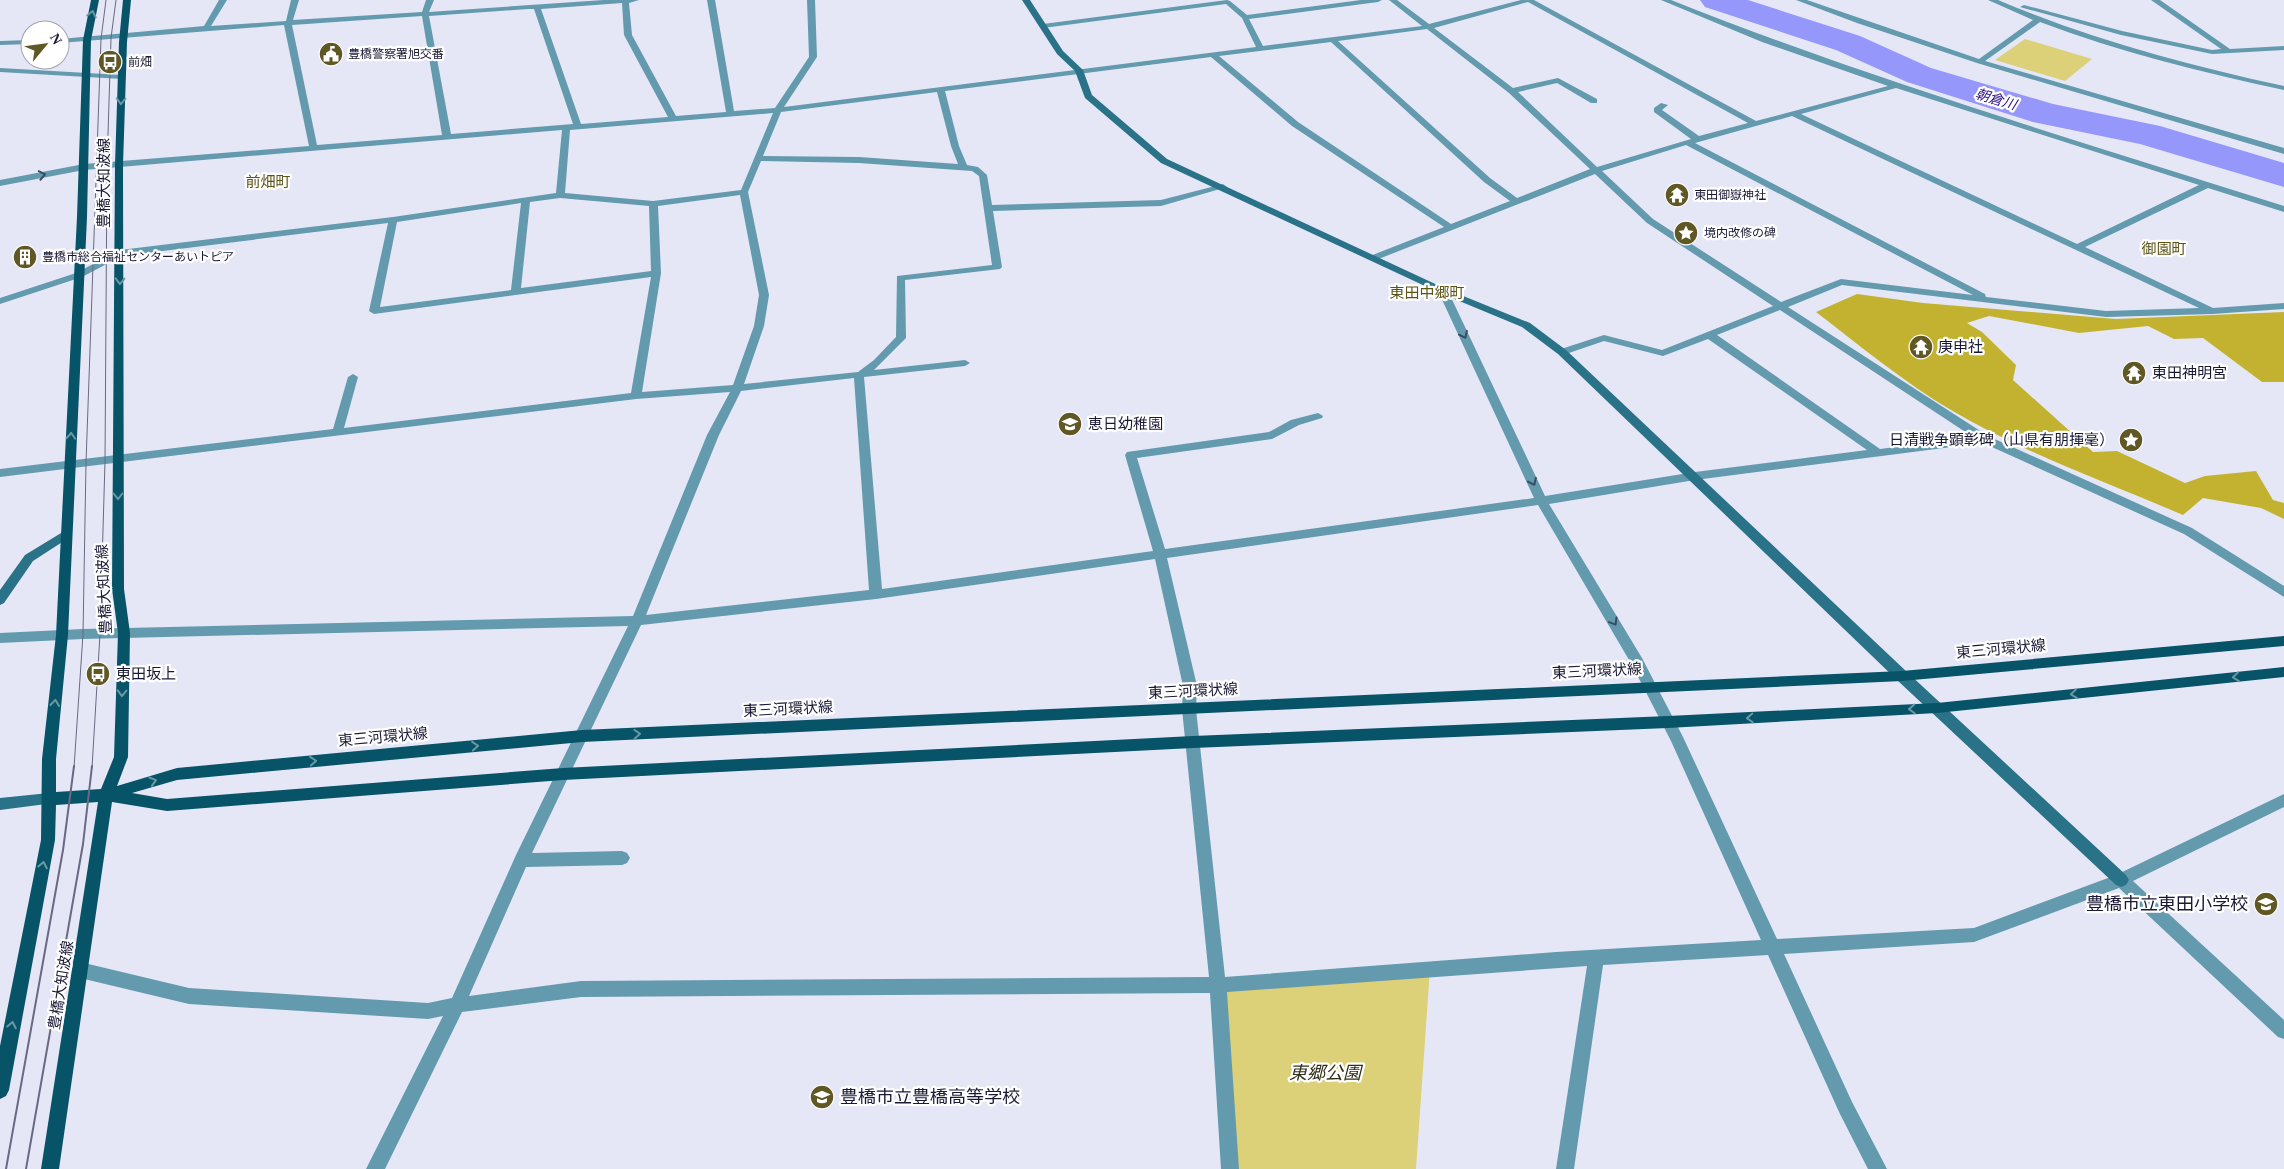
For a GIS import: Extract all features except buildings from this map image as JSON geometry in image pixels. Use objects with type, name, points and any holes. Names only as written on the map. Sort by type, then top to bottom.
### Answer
[{"type":"main road","name":"豊橋大知波線","points":[[0,1090],[48,840],[49,759],[62,635],[84,168],[87,40],[96,0]]},
{"type":"main road","name":"豊橋大知波線","points":[[50,1169],[106,795],[121,757],[124,633],[118,589],[119,165],[127,0]]},
{"type":"main road","name":"東三河環状線","points":[[49,800],[106,795],[177,774],[582,736],[1902,676],[2284,641]]},
{"type":"main road","name":"東三河環状線","points":[[106,795],[167,805],[563,774],[1193,742],[1668,722],[1936,708],[2284,672]]},
{"type":"street","points":[[206,28],[223,0]]},
{"type":"street","points":[[295,0],[288,24],[314,149]]},
{"type":"street","points":[[430,0],[425,14],[447,138]]},
{"type":"street","points":[[625,0],[628,35],[673,118]]},
{"type":"street","points":[[70,41],[124,38],[206,28],[635,0]]},
{"type":"street","points":[[711,0],[730,114]]},
{"type":"street","points":[[375,1169],[456,1005],[521,860],[637,621],[713,435],[737,388],[759,326],[764,294],[744,192],[778,110],[813,57],[811,0]]},
{"type":"street","points":[[1026,0],[1060,52],[1079,70],[1088,96],[1164,161],[1223,186],[1443,291],[1526,325],[1562,352],[1695,476],[1936,708],[2284,1031]]},
{"type":"street","points":[[1244,17],[1378,0]]},
{"type":"street","points":[[1393,0],[1512,91],[1650,222],[1984,440],[2188,530],[2284,592]]},
{"type":"street","points":[[0,183],[84,168],[778,110],[1079,70],[1428,27],[1529,0],[1755,124]]},
{"type":"street","points":[[1665,0],[1765,40],[1896,86],[2284,209]]},
{"type":"street","points":[[1800,0],[1872,27],[1981,62],[2284,151]]},
{"type":"street","points":[[1992,0],[2120,33],[2212,52],[2284,48]]},
{"type":"street","points":[[1992,0],[2084,38],[2152,58],[2284,88]]},
{"type":"street","points":[[2027,0],[2042,12]]},
{"type":"street","points":[[2155,0],[2228,51]]},
{"type":"street","points":[[1043,26],[1228,2],[1244,17],[1260,48]]},
{"type":"street","points":[[537,7],[578,126]]},
{"type":"street","points":[[1981,62],[1983,58],[2038,20]]},
{"type":"street","points":[[1332,39],[1487,180],[1516,201]]},
{"type":"street","points":[[0,43],[20,42]]},
{"type":"street","points":[[1212,54],[1295,124],[1450,227]]},
{"type":"street","points":[[0,70],[122,76]]},
{"type":"street","points":[[1512,91],[1558,80],[1594,101]]},
{"type":"street","points":[[1373,258],[1596,170],[1654,151],[1694,142],[1896,86]]},
{"type":"street","points":[[940,88],[955,146],[964,167]]},
{"type":"street","points":[[1664,105],[1657,110],[1694,142],[1988,299]]},
{"type":"street","points":[[1794,114],[2078,246],[2212,311]]},
{"type":"street","points":[[560,195],[566,127]]},
{"type":"street","points":[[758,158],[859,160],[964,167],[975,169],[984,175],[997,267],[900,278],[901,338],[878,362],[859,375]]},
{"type":"street","points":[[2078,246],[2208,184]]},
{"type":"street","points":[[988,208],[1161,203],[1223,186]]},
{"type":"street","points":[[0,300],[79,275],[120,252],[393,220],[560,195],[653,204],[744,192]]},
{"type":"street","points":[[516,292],[526,201]]},
{"type":"street","points":[[636,396],[656,273],[653,204]]},
{"type":"street","points":[[393,220],[374,312],[656,273]]},
{"type":"street","points":[[1562,352],[1604,338],[1663,354],[1841,282],[2106,314],[2212,311],[2284,306]]},
{"type":"street","points":[[1443,291],[1541,501],[1651,686],[1846,1108],[1878,1169]]},
{"type":"street","points":[[1710,335],[1879,453]]},
{"type":"street","points":[[0,473],[636,396],[737,388],[965,363]]},
{"type":"street","points":[[859,375],[876,594]]},
{"type":"street","points":[[337,433],[353,377]]},
{"type":"street","points":[[1230,1169],[1218,985],[1189,709],[1190,686],[1160,554],[1131,455],[1272,435],[1295,422],[1318,416]]},
{"type":"street","points":[[0,638],[124,633],[637,621],[876,594],[1541,501],[1695,476],[1984,440]]},
{"type":"street","points":[[0,600],[28,558],[66,534]]},
{"type":"street","points":[[0,804],[49,800]]},
{"type":"street","points":[[80,970],[189,996],[428,1011],[456,1005],[581,988],[1218,985],[1974,934],[2121,880],[2284,800]]},
{"type":"street","points":[[521,860],[622,858]]},
{"type":"street","points":[[1565,1169],[1596,958]]},
{"type":"green space","points":[[2025,39],[2092,59],[2065,81],[1995,60]]},
{"type":"green space","name":"東郷公園","points":[[1430,969],[1416,1169],[1230,1169],[1218,985]]},
{"type":"shaded area","points":[[1857,294],[1923,303],[2116,319],[2284,312],[2284,382],[2262,382],[2203,338],[2174,339],[2148,326],[2079,333],[1989,316],[1967,323],[1982,332],[2016,365],[2013,380],[2093,452],[2117,451],[2185,483],[2205,476],[2256,471],[2273,500],[2284,503],[2284,519],[2261,508],[2203,498],[2183,515],[2036,453],[1979,426],[1917,388],[1816,312]]},
{"type":"waterway","name":"朝倉川","points":[[1716,0],[1848,43],[1919,75],[2046,114],[2147,134],[2284,175]]},
{"type":"tram line","points":[[74,768],[83,634],[86,463],[101,39],[106,0]]},
{"type":"tram line","points":[[92,768],[100,634],[105,461],[107,166],[111,38],[116,0]]},
{"type":"tram line","points":[[6,1169],[63,850],[74,766]]},
{"type":"tram line","points":[[26,1169],[83,844],[92,766]]},
{"type":"place","name":"豊橋警察署旭交番","points":[[331,54]]},
{"type":"place","name":"前畑","points":[[110,62]]},
{"type":"place","name":"東田御嶽神社","points":[[1677,195]]},
{"type":"place","name":"境内改修の碑","points":[[1686,233]]},
{"type":"place","name":"豊橋市総合福祉センターあいトピア","points":[[25,257]]},
{"type":"place","name":"庚申社","points":[[1921,347]]},
{"type":"place","name":"東田神明宮","points":[[2134,373]]},
{"type":"place","name":"恵日幼稚園","points":[[1070,424]]},
{"type":"place","name":"日清戦争顕彰碑（山県有朋揮毫）","points":[[2131,440]]},
{"type":"place","name":"東田坂上","points":[[98,674]]},
{"type":"place","name":"豊橋市立東田小学校","points":[[2266,904]]},
{"type":"place","name":"豊橋市立豊橋高等学校","points":[[822,1097]]},
{"type":"district","name":"前畑町","points":[[268,182]]},
{"type":"district","name":"御園町","points":[[2164,249]]},
{"type":"district","name":"東田中郷町","points":[[1427,293]]}]
